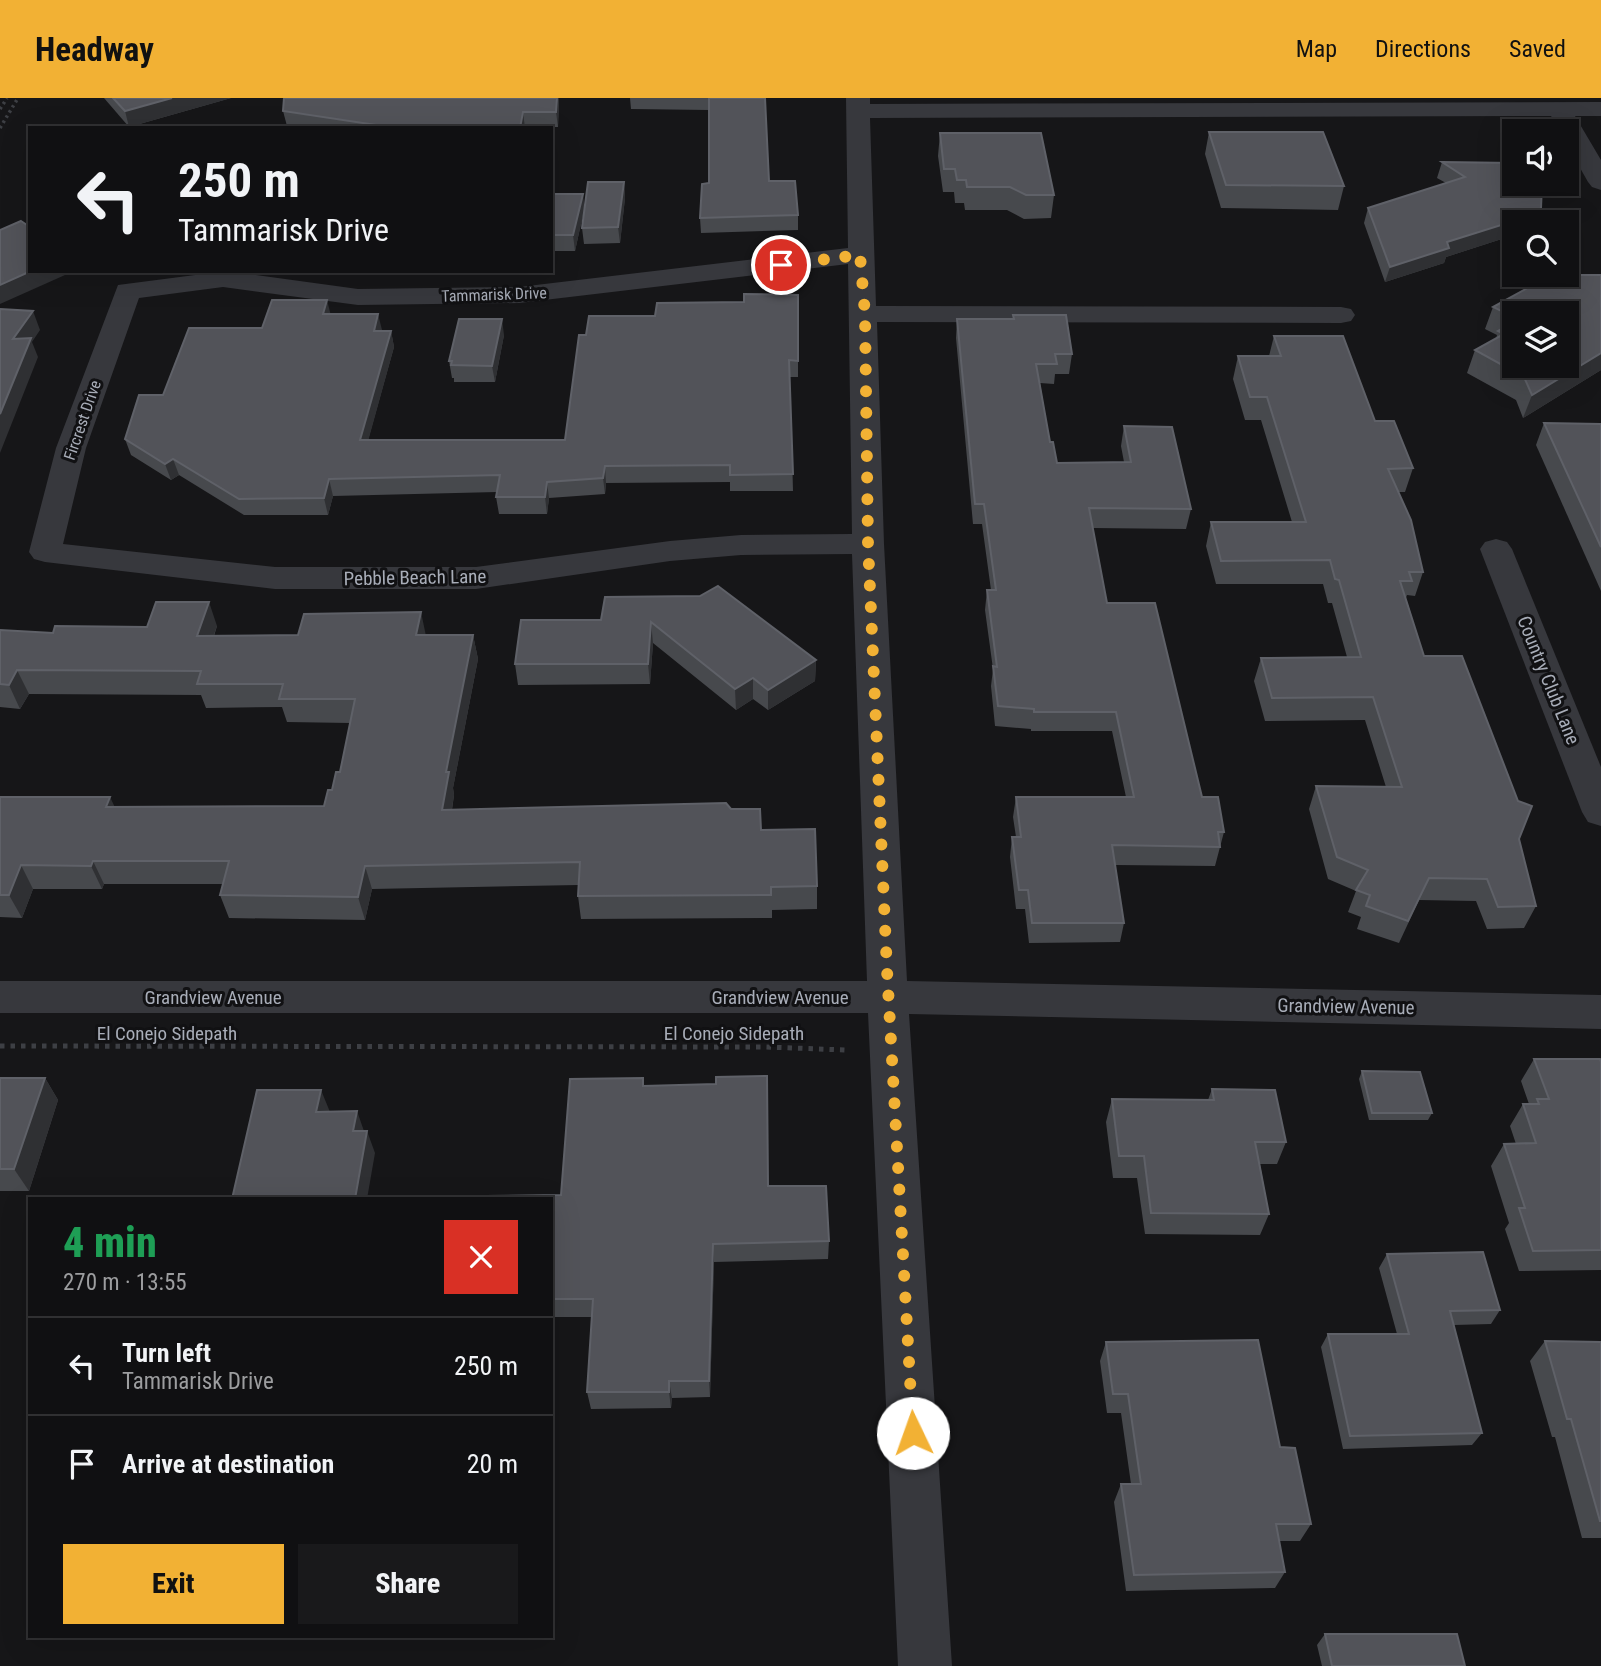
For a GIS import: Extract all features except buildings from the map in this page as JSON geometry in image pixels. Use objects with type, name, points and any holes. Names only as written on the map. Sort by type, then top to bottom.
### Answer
[{"type":"street","points":[[925,1666],[888,997],[868,544],[859,104],[1601,109]]},
{"type":"street","points":[[1559,109],[1601,181]]},
{"type":"street","name":"Tammarisk Drive","points":[[128,291],[223,279],[358,297],[520,295],[860,255]]},
{"type":"street","name":"Fircrest Drive","points":[[45,552],[71,448],[128,291]]},
{"type":"street","points":[[865,314],[1341,315]]},
{"type":"street","name":"Pebble Beach Lane","points":[[45,552],[275,578],[476,578],[670,551],[741,545],[868,544]]},
{"type":"street","name":"Country Club Lane","points":[[1496,549],[1601,812]]},
{"type":"street","name":"Grandview Avenue","points":[[0,997],[888,997],[1601,1012]]},
{"type":"path","points":[[0,109],[7,98]]},
{"type":"path","points":[[0,128],[18,98]]},
{"type":"path","name":"El Conejo Sidepath","points":[[0,1046],[753,1047],[843,1049],[849,1053]]},
{"type":"route","points":[[781,265],[860,255],[865,314],[868,544],[887,970],[913,1433]]}]
